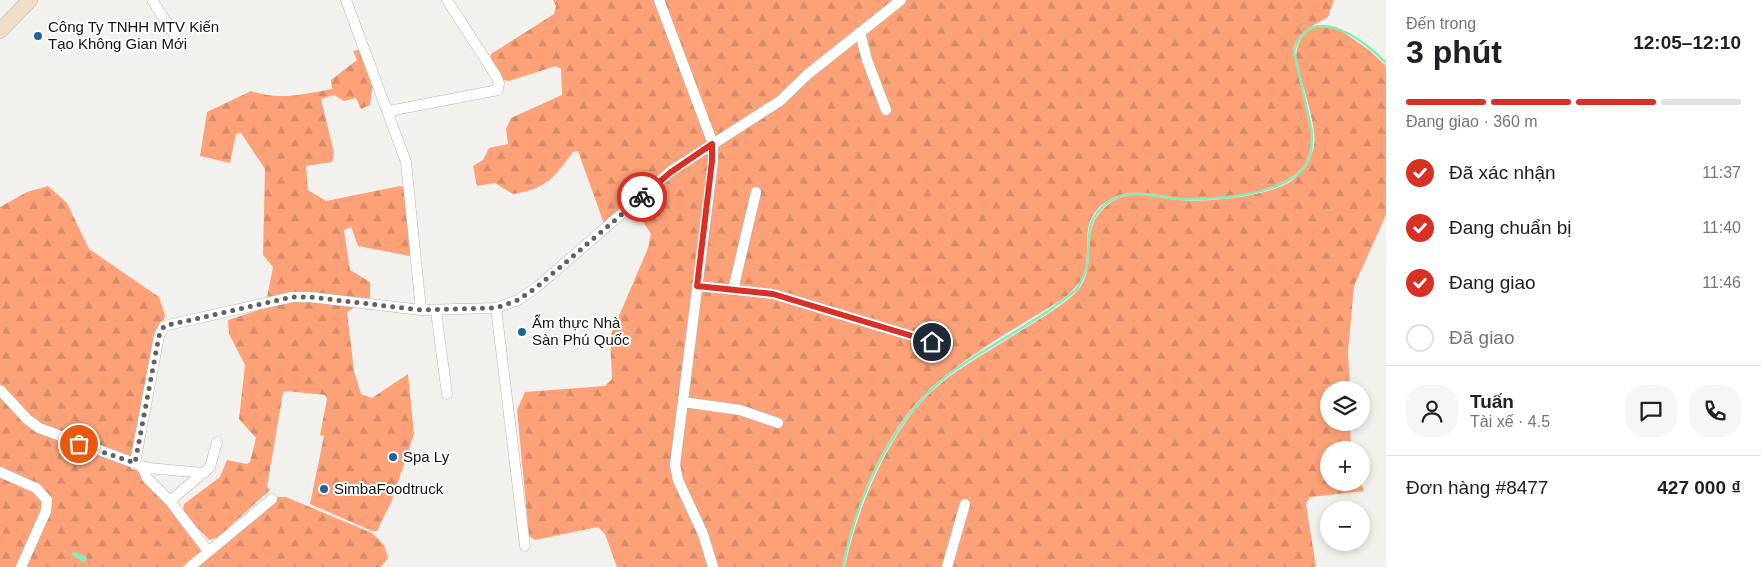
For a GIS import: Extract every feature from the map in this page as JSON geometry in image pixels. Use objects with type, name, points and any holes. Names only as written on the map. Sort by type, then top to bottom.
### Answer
[{"type":"street","points":[[0,31],[30,0]]},
{"type":"street","points":[[152,0],[177,39]]},
{"type":"street","points":[[346,0],[389,111],[406,162],[421,310]]},
{"type":"street","points":[[389,111],[498,90],[499,83],[496,76],[447,0]]},
{"type":"street","points":[[659,0],[712,144],[712,161],[676,470],[703,534],[713,567]]},
{"type":"street","points":[[208,550],[170,501],[146,478],[139,464],[159,336],[164,326],[292,297],[310,297],[436,311],[496,308],[518,300],[537,287],[671,172],[780,102],[808,74],[901,0]]},
{"type":"street","points":[[860,32],[867,60],[886,110]]},
{"type":"street","points":[[733,290],[756,192]]},
{"type":"street","points":[[697,286],[773,294],[932,342]]},
{"type":"street","points":[[496,308],[524,546]]},
{"type":"street","points":[[436,311],[447,394]]},
{"type":"street","points":[[0,390],[27,419],[40,428],[139,464],[204,473]]},
{"type":"street","points":[[683,402],[740,410],[778,423]]},
{"type":"street","points":[[170,501],[204,473],[213,460],[217,442]]},
{"type":"street","points":[[0,472],[36,488],[47,500],[46,511],[21,567]]},
{"type":"street","points":[[190,567],[208,550],[272,499]]},
{"type":"street","points":[[947,567],[965,504]]},
{"type":"green space","points":[[553,0],[1334,0],[1328,17],[1302,33],[1293,50],[1311,131],[1310,153],[1305,164],[1295,174],[1281,183],[1247,194],[1194,199],[1135,193],[1118,196],[1100,207],[1090,221],[1084,274],[1074,289],[1067,296],[997,339],[946,375],[914,406],[899,426],[863,495],[842,567],[617,567],[605,534],[598,527],[535,540],[529,536],[517,410],[525,392],[605,386],[612,379],[610,337],[648,248],[651,234],[636,211],[604,224],[578,151],[573,152],[548,181],[534,189],[513,194],[495,183],[477,186],[473,166],[483,160],[489,148],[508,144],[506,129],[511,118],[562,95],[561,69],[556,66],[509,81],[502,80],[491,61],[491,54],[554,14],[556,6]]},
{"type":"green space","points":[[1319,25],[1336,27],[1369,50],[1386,66],[1386,215],[1354,286],[1348,351],[1350,381],[1320,381],[1320,431],[1350,431],[1351,441],[1320,441],[1320,491],[1364,491],[1310,497],[1306,504],[1316,567],[845,567],[857,521],[866,497],[876,473],[901,428],[931,392],[948,378],[1054,310],[1078,290],[1084,280],[1087,269],[1090,235],[1093,224],[1099,213],[1109,204],[1125,196],[1133,195],[1190,201],[1235,198],[1266,192],[1279,187],[1290,182],[1302,171],[1311,156],[1315,138],[1296,55],[1301,39]]},
{"type":"green space","points":[[362,49],[376,85],[372,89],[370,105],[361,109],[356,98],[344,101],[334,95],[321,99],[334,153],[332,162],[306,166],[308,190],[326,201],[400,186],[406,188],[413,247],[410,256],[358,246],[351,227],[344,230],[350,270],[370,282],[370,298],[347,312],[354,371],[361,394],[372,398],[408,374],[414,434],[392,500],[377,531],[372,531],[310,504],[324,436],[320,435],[327,399],[325,395],[286,391],[283,393],[267,487],[270,490],[217,538],[209,540],[183,512],[184,504],[220,477],[227,460],[247,464],[250,462],[256,438],[239,419],[245,365],[229,334],[228,320],[265,308],[273,267],[263,255],[265,169],[241,133],[236,134],[230,163],[200,156],[207,112],[251,91],[271,96],[281,96],[332,89],[331,80],[357,60],[353,51]]},
{"type":"green space","points":[[48,186],[67,203],[89,249],[159,297],[165,315],[131,469],[136,470],[146,478],[203,550],[182,567],[0,567],[0,207],[27,192]]},
{"type":"green space","points":[[278,497],[286,497],[372,533],[384,545],[388,558],[381,567],[194,567]]},
{"type":"shaded area","points":[[73,551],[87,557],[85,563],[72,555]]},
{"type":"waterway","points":[[843,567],[849,540],[869,484],[897,431],[934,387],[956,369],[1033,321],[1077,289],[1086,268],[1091,224],[1099,210],[1116,198],[1134,194],[1181,199],[1230,197],[1248,194],[1282,184],[1296,175],[1308,161],[1312,132],[1294,51],[1301,36],[1312,28],[1324,26],[1351,35],[1386,63]]},
{"type":"way so far","points":[[79,444],[135,463],[145,420],[159,336],[164,326],[279,298],[292,297],[310,297],[436,311],[496,308],[508,305],[537,287],[560,269],[642,197]]},
{"type":"place","name":"Công Ty TNHH MTV Kiến Tạo Không Gian Mới","points":[[38,36]]},
{"type":"place","name":"Ẩm thực Nhà Sàn Phú Quốc","points":[[522,332]]},
{"type":"place","name":"Spa Ly","points":[[393,457]]},
{"type":"place","name":"SimbaFoodtruck","points":[[324,489]]},
{"type":"route","points":[[642,197],[671,172],[712,144],[712,161],[697,286],[773,294],[932,342]]}]
